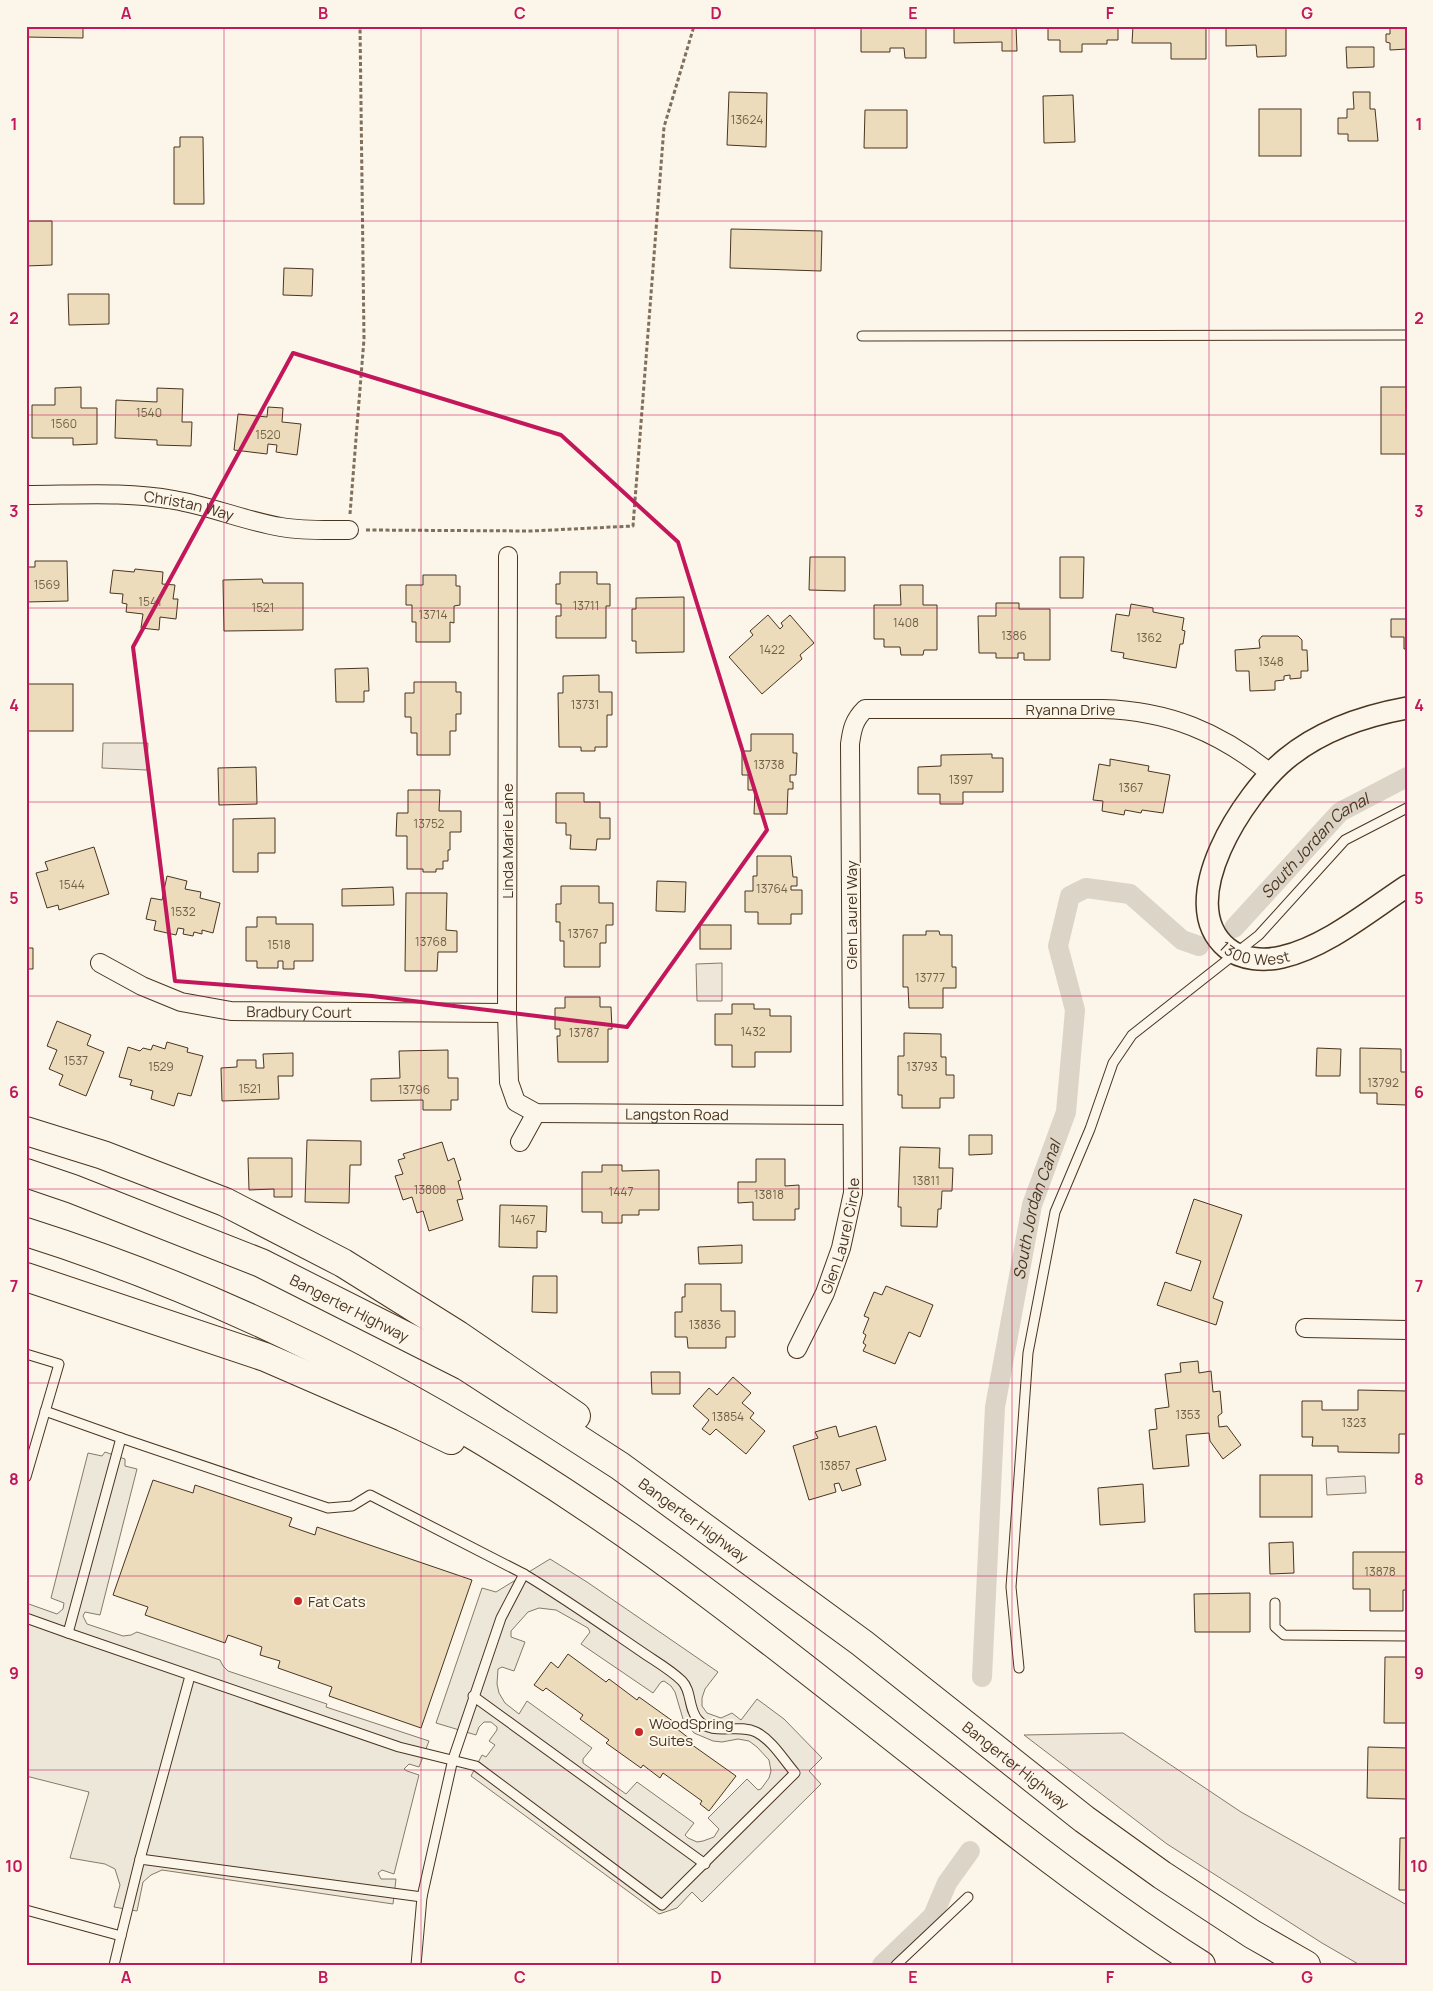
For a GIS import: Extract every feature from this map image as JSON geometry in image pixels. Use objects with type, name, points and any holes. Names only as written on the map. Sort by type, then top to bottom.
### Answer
[{"type":"highway","points":[[26,1130],[103,1155],[225,1202],[343,1263],[458,1335],[608,1438],[791,1577],[862,1643]]},
{"type":"highway","name":"Bangerter Highway","points":[[26,1173],[73,1189],[260,1263],[465,1366],[620,1466],[862,1643],[1084,1820],[1162,1875],[1306,1965]]},
{"type":"highway","points":[[26,1232],[158,1280],[237,1312],[297,1340],[426,1407],[510,1456],[589,1507],[712,1597],[1038,1850],[1131,1918],[1201,1965]]},
{"type":"highway","points":[[26,1277],[265,1357],[403,1417],[589,1507]]},
{"type":"street","name":"Christan Way","points":[[26,495],[138,495],[199,505],[281,527],[314,530],[349,530]]},
{"type":"street","name":"Linda Marie Lane","points":[[508,556],[507,1013],[509,1082],[516,1102],[536,1113]]},
{"type":"street","name":"Ryanna Drive","points":[[858,716],[865,709],[1103,708],[1140,712],[1178,721],[1216,736],[1235,747],[1270,773]]},
{"type":"street","name":"1300 West","points":[[1407,708],[1365,718],[1323,734],[1303,745],[1270,773],[1240,810],[1228,833],[1211,876],[1207,904],[1209,921],[1217,938],[1223,945],[1236,953],[1255,959],[1283,957],[1326,938],[1407,886]]},
{"type":"street","name":"Glen Laurel Way","points":[[851,1115],[850,744],[852,728],[858,716]]},
{"type":"street","name":"Bradbury Court","points":[[100,963],[142,986],[181,1002],[231,1011],[507,1013]]},
{"type":"street","name":"Langston Road","points":[[536,1113],[851,1115]]},
{"type":"street","points":[[520,1142],[536,1113]]},
{"type":"street","name":"Glen Laurel Circle","points":[[797,1349],[825,1293],[841,1248],[853,1193],[851,1115]]},
{"type":"street","points":[[1305,1328],[1407,1330]]},
{"type":"lane","points":[[862,336],[1407,335]]},
{"type":"lane","points":[[1019,1668],[1012,1587],[1028,1353],[1055,1212],[1090,1129],[1113,1063],[1132,1035],[1259,935],[1345,840],[1407,808]]},
{"type":"lane","points":[[26,1354],[59,1364],[26,1477]]},
{"type":"lane","points":[[26,1618],[399,1747],[476,1766],[662,1905],[795,1773],[766,1738],[754,1731],[742,1728],[716,1729],[698,1720],[692,1710],[684,1682],[570,1602],[524,1574],[370,1495],[352,1506],[328,1508],[45,1411]]},
{"type":"lane","points":[[68,1633],[121,1438]]},
{"type":"lane","points":[[416,1965],[422,1897],[453,1759],[501,1618],[524,1574]]},
{"type":"lane","points":[[1275,1603],[1276,1627],[1284,1635],[1407,1636]]},
{"type":"lane","points":[[114,1965],[140,1859],[190,1676]]},
{"type":"lane","points":[[474,1696],[705,1864]]},
{"type":"lane","points":[[140,1859],[422,1897]]},
{"type":"lane","points":[[896,1965],[968,1897]]},
{"type":"lane","points":[[26,1910],[121,1936]]},
{"type":"path","points":[[360,26],[364,339],[349,530],[532,530],[633,526],[664,127],[694,26]]},
{"type":"highlighted area","points":[[293,353],[561,435],[678,542],[767,830],[627,1027],[372,996],[175,981],[133,647]]},
{"type":"shaded area","points":[[103,743],[148,743],[147,770],[102,768]]},
{"type":"shaded area","points":[[722,963],[722,1001],[697,1001],[696,964]]},
{"type":"shaded area","points":[[105,1452],[125,1459],[125,1466],[137,1469],[100,1615],[85,1612],[83,1616],[87,1624],[123,1636],[137,1632],[220,1660],[228,1671],[327,1704],[326,1707],[429,1741],[419,1767],[409,1764],[404,1769],[419,1775],[394,1874],[382,1870],[378,1873],[381,1879],[396,1879],[393,1904],[162,1870],[151,1875],[143,1882],[137,1911],[114,1907],[120,1885],[115,1869],[105,1864],[70,1858],[89,1792],[26,1776],[26,1603],[57,1614],[63,1609],[64,1603],[51,1598],[88,1453],[102,1456]]},
{"type":"shaded area","points":[[1365,1476],[1366,1493],[1327,1495],[1326,1478]]},
{"type":"shaded area","points":[[550,1559],[587,1582],[718,1672],[705,1689],[702,1698],[702,1706],[707,1713],[721,1718],[732,1713],[741,1720],[757,1699],[784,1719],[822,1758],[809,1771],[821,1784],[702,1902],[692,1892],[677,1908],[659,1914],[471,1776],[482,1755],[486,1757],[495,1745],[489,1741],[497,1727],[491,1722],[484,1722],[479,1727],[476,1735],[436,1723],[482,1588],[496,1592]],"holes":[[[539,1608],[556,1610],[588,1628],[590,1632],[581,1644],[653,1693],[661,1682],[664,1681],[671,1686],[675,1692],[683,1719],[694,1733],[713,1741],[722,1742],[738,1739],[749,1741],[769,1760],[771,1771],[769,1778],[761,1789],[758,1790],[747,1779],[708,1818],[719,1829],[714,1837],[697,1842],[688,1838],[685,1835],[694,1823],[637,1782],[626,1794],[583,1763],[583,1759],[592,1748],[527,1701],[519,1714],[505,1703],[499,1693],[497,1684],[498,1669],[502,1667],[514,1671],[525,1642],[511,1637],[511,1631],[528,1612]]]},
{"type":"shaded area","points":[[1123,1733],[1241,1812],[1407,1905],[1407,1965],[1360,1965],[1322,1943],[1167,1844],[1024,1735]]},
{"type":"building","points":[[26,26],[83,26],[83,38],[26,37]]},
{"type":"building","points":[[861,26],[926,26],[926,58],[905,58],[904,48],[890,48],[890,52],[861,52]]},
{"type":"building","points":[[954,26],[1016,26],[1017,51],[1002,51],[1002,42],[954,43]]},
{"type":"building","points":[[1048,26],[1118,26],[1118,40],[1107,40],[1107,44],[1082,44],[1082,52],[1060,52],[1060,40],[1048,40]]},
{"type":"building","points":[[1133,26],[1206,26],[1206,59],[1171,59],[1171,43],[1132,43]]},
{"type":"building","points":[[1226,26],[1286,26],[1286,56],[1257,57],[1256,45],[1226,46]]},
{"type":"building","points":[[1390,26],[1407,26],[1407,49],[1390,50],[1390,43],[1386,42],[1386,34],[1390,34]]},
{"type":"building","points":[[1346,47],[1374,47],[1374,67],[1347,68]]},
{"type":"building","points":[[729,92],[767,93],[766,147],[727,145]]},
{"type":"building","points":[[1353,92],[1370,92],[1370,109],[1375,109],[1378,141],[1348,141],[1348,134],[1338,134],[1338,118],[1347,118],[1347,109],[1354,109]]},
{"type":"building","points":[[1073,95],[1075,142],[1044,143],[1043,96]]},
{"type":"building","points":[[1259,109],[1301,109],[1301,156],[1259,156]]},
{"type":"building","points":[[865,110],[907,110],[907,148],[864,148]]},
{"type":"building","points":[[180,137],[203,137],[204,204],[174,204],[174,147],[180,147]]},
{"type":"building","points":[[26,221],[52,221],[52,265],[26,266]]},
{"type":"building","points":[[731,229],[822,231],[821,271],[730,268]]},
{"type":"building","points":[[284,268],[313,269],[312,296],[283,295]]},
{"type":"building","points":[[68,294],[109,294],[109,324],[69,325]]},
{"type":"building","points":[[81,387],[81,408],[97,408],[97,444],[73,445],[73,438],[32,438],[32,405],[55,405],[55,388]]},
{"type":"building","points":[[1381,387],[1407,387],[1407,454],[1381,454]]},
{"type":"building","points":[[157,388],[183,389],[182,422],[192,422],[191,446],[157,445],[157,440],[115,438],[116,400],[157,402]]},
{"type":"building","points":[[268,407],[283,408],[282,422],[301,424],[297,455],[276,452],[277,445],[268,444],[267,454],[234,450],[238,414],[267,417]]},
{"type":"building","points":[[810,557],[845,557],[845,591],[809,590]]},
{"type":"building","points":[[1060,557],[1084,557],[1083,598],[1060,598]]},
{"type":"building","points":[[35,561],[67,561],[68,601],[26,602],[26,567],[35,567]]},
{"type":"building","points":[[135,569],[163,572],[162,584],[175,585],[173,599],[178,599],[176,619],[160,617],[159,630],[141,628],[143,614],[126,612],[127,604],[122,603],[123,594],[110,593],[113,570],[134,572]]},
{"type":"building","points":[[560,572],[597,572],[597,584],[610,584],[610,606],[606,606],[606,638],[556,638],[556,616],[561,616],[561,604],[556,604],[556,584],[560,584]]},
{"type":"building","points":[[423,575],[456,575],[456,586],[460,586],[460,605],[454,606],[454,623],[450,622],[450,642],[416,642],[416,622],[412,622],[412,605],[406,605],[406,585],[423,585]]},
{"type":"building","points":[[262,579],[263,583],[303,583],[303,630],[224,631],[223,580]]},
{"type":"building","points":[[900,585],[923,585],[923,605],[937,605],[937,650],[924,650],[923,655],[901,655],[900,647],[884,647],[884,639],[874,639],[874,605],[901,605]]},
{"type":"building","points":[[684,597],[684,652],[636,653],[636,641],[632,641],[632,609],[636,609],[636,598]]},
{"type":"building","points":[[996,603],[1019,603],[1019,609],[1050,609],[1050,660],[1024,660],[1024,653],[1018,653],[1018,658],[996,658],[996,653],[979,653],[978,616],[996,616]]},
{"type":"building","points":[[1131,604],[1153,608],[1153,612],[1184,618],[1182,630],[1185,631],[1183,644],[1180,644],[1176,668],[1123,658],[1124,653],[1111,651],[1116,614],[1129,616]]},
{"type":"building","points":[[768,615],[780,629],[783,626],[781,623],[790,615],[814,643],[800,655],[802,659],[762,694],[729,657],[753,635],[750,631]]},
{"type":"building","points":[[1391,619],[1407,619],[1407,649],[1404,649],[1404,637],[1391,637]]},
{"type":"building","points":[[1262,636],[1298,636],[1302,640],[1302,650],[1307,650],[1308,671],[1301,671],[1301,678],[1290,679],[1290,675],[1284,676],[1284,680],[1275,681],[1275,690],[1250,691],[1249,671],[1236,671],[1235,650],[1260,648],[1259,640]]},
{"type":"building","points":[[368,668],[369,691],[364,691],[364,702],[336,702],[335,669]]},
{"type":"building","points":[[599,675],[599,692],[612,692],[612,715],[607,715],[607,747],[595,747],[595,751],[581,751],[581,747],[559,747],[558,693],[563,693],[563,676]]},
{"type":"building","points":[[414,682],[456,682],[456,692],[461,692],[461,714],[456,714],[456,731],[450,731],[450,755],[417,755],[417,733],[411,733],[411,717],[405,717],[405,693],[414,693]]},
{"type":"building","points":[[26,684],[73,684],[73,731],[26,731]]},
{"type":"building","points":[[751,734],[793,734],[793,753],[797,753],[796,775],[790,775],[793,789],[788,789],[787,814],[754,814],[755,790],[748,790],[748,775],[742,775],[742,751],[751,751]]},
{"type":"building","points":[[992,754],[992,758],[1003,758],[1003,792],[963,792],[963,804],[940,804],[940,794],[918,794],[918,767],[941,766],[941,755]]},
{"type":"building","points":[[1110,759],[1149,766],[1148,771],[1170,775],[1163,813],[1142,810],[1141,813],[1125,810],[1124,815],[1102,811],[1103,801],[1093,800],[1099,764],[1110,766]]},
{"type":"building","points":[[256,767],[257,804],[219,805],[218,768]]},
{"type":"building","points":[[408,790],[440,790],[439,811],[461,811],[461,832],[450,832],[448,861],[443,861],[443,869],[436,869],[436,872],[423,872],[423,869],[407,869],[407,836],[396,836],[397,813],[408,813]]},
{"type":"building","points":[[556,793],[584,793],[584,802],[600,802],[600,818],[610,818],[610,839],[597,839],[596,850],[570,849],[571,835],[566,835],[566,823],[556,823]]},
{"type":"building","points":[[275,818],[275,853],[258,853],[258,872],[233,872],[233,819]]},
{"type":"building","points":[[94,847],[109,894],[59,910],[58,905],[47,908],[36,873],[48,870],[45,862]]},
{"type":"building","points":[[757,856],[791,856],[793,877],[797,877],[797,886],[791,886],[791,890],[802,890],[802,914],[791,914],[791,924],[758,924],[758,912],[745,912],[745,891],[753,891],[753,876],[757,876]]},
{"type":"building","points":[[167,876],[187,881],[185,889],[201,892],[200,898],[220,903],[213,933],[202,930],[202,934],[194,932],[193,936],[183,934],[184,929],[178,928],[176,935],[154,930],[156,921],[146,919],[151,898],[162,900]]},
{"type":"building","points":[[657,881],[686,882],[685,912],[656,911]]},
{"type":"building","points":[[561,886],[599,886],[599,903],[613,903],[613,925],[606,925],[606,943],[600,943],[600,967],[564,967],[564,941],[560,941],[560,922],[556,922],[556,904],[561,904]]},
{"type":"building","points":[[393,887],[394,905],[342,906],[342,889]]},
{"type":"building","points":[[406,893],[447,893],[446,930],[457,931],[457,952],[438,952],[437,971],[405,971]]},
{"type":"building","points":[[257,917],[276,917],[276,924],[313,924],[313,961],[294,961],[294,969],[283,969],[283,961],[278,961],[278,968],[257,968],[257,961],[246,961],[246,927],[257,927]]},
{"type":"building","points":[[700,925],[731,925],[731,949],[700,949]]},
{"type":"building","points":[[926,931],[939,931],[940,935],[952,935],[952,967],[956,967],[956,988],[943,988],[943,1008],[909,1008],[908,987],[903,987],[903,935],[926,935]]},
{"type":"building","points":[[26,948],[33,948],[33,969],[27,969],[26,984]]},
{"type":"building","points":[[565,997],[600,997],[600,1007],[611,1007],[612,1029],[608,1029],[608,1062],[558,1062],[557,1036],[560,1036],[560,1029],[555,1029],[555,1008],[565,1008]]},
{"type":"building","points":[[732,1004],[754,1004],[754,1009],[770,1009],[770,1016],[791,1016],[791,1052],[755,1052],[755,1067],[732,1067],[732,1045],[715,1045],[715,1014],[732,1014]]},
{"type":"building","points":[[57,1021],[91,1035],[87,1045],[104,1052],[86,1096],[59,1085],[63,1075],[49,1069],[57,1050],[47,1046]]},
{"type":"building","points":[[904,1033],[941,1034],[941,1057],[946,1057],[946,1075],[954,1075],[954,1098],[940,1098],[940,1108],[902,1108],[902,1095],[898,1095],[898,1056],[904,1056]]},
{"type":"building","points":[[167,1042],[188,1048],[187,1052],[203,1056],[191,1096],[178,1093],[174,1106],[151,1099],[153,1091],[130,1085],[132,1080],[119,1077],[128,1047],[140,1051],[143,1048],[151,1050],[153,1045],[165,1049]]},
{"type":"building","points":[[1317,1048],[1341,1049],[1340,1076],[1316,1076]]},
{"type":"building","points":[[1360,1048],[1401,1049],[1401,1072],[1407,1072],[1407,1105],[1377,1104],[1377,1093],[1360,1093]]},
{"type":"building","points":[[448,1050],[448,1078],[458,1078],[458,1100],[451,1100],[451,1110],[423,1110],[423,1100],[371,1101],[371,1079],[400,1078],[399,1051]]},
{"type":"building","points":[[293,1053],[293,1076],[278,1076],[279,1099],[222,1101],[221,1068],[237,1067],[237,1060],[256,1060],[256,1068],[264,1068],[263,1054]]},
{"type":"building","points":[[969,1135],[992,1135],[992,1154],[969,1155]]},
{"type":"building","points":[[307,1140],[361,1141],[361,1165],[350,1165],[349,1203],[305,1202]]},
{"type":"building","points":[[442,1142],[448,1161],[454,1158],[461,1180],[458,1181],[463,1199],[457,1200],[463,1220],[429,1231],[423,1211],[417,1213],[412,1197],[403,1200],[395,1176],[403,1174],[398,1160],[405,1158],[403,1154]]},
{"type":"building","points":[[900,1147],[940,1148],[939,1168],[953,1168],[952,1191],[942,1191],[937,1227],[901,1226],[901,1207],[898,1207]]},
{"type":"building","points":[[248,1158],[292,1158],[292,1197],[274,1197],[274,1189],[249,1190]]},
{"type":"building","points":[[756,1159],[785,1159],[785,1186],[799,1185],[799,1209],[795,1209],[795,1220],[753,1220],[753,1202],[738,1203],[738,1182],[756,1182]]},
{"type":"building","points":[[602,1165],[622,1165],[622,1171],[659,1170],[659,1210],[639,1210],[639,1215],[622,1215],[622,1223],[602,1223],[602,1212],[582,1212],[582,1172],[602,1172]]},
{"type":"building","points":[[1194,1199],[1242,1215],[1213,1298],[1223,1302],[1216,1325],[1157,1305],[1165,1282],[1191,1291],[1201,1261],[1176,1253]]},
{"type":"building","points":[[500,1205],[547,1206],[546,1232],[537,1231],[537,1248],[499,1247]]},
{"type":"building","points":[[742,1245],[742,1263],[699,1264],[698,1247]]},
{"type":"building","points":[[533,1276],[557,1276],[557,1313],[532,1312]]},
{"type":"building","points":[[685,1284],[721,1284],[721,1311],[735,1311],[735,1337],[726,1337],[726,1348],[688,1348],[687,1337],[675,1337],[675,1312],[682,1312],[682,1297],[685,1297]]},
{"type":"building","points":[[886,1286],[933,1305],[920,1337],[909,1332],[895,1364],[863,1351],[866,1345],[863,1343],[866,1335],[863,1333],[869,1318],[864,1316],[874,1292],[882,1295]]},
{"type":"building","points":[[1198,1361],[1199,1373],[1211,1371],[1213,1392],[1220,1391],[1222,1413],[1218,1416],[1219,1427],[1227,1426],[1241,1445],[1223,1459],[1210,1441],[1209,1433],[1186,1435],[1189,1466],[1153,1469],[1149,1430],[1157,1429],[1155,1409],[1169,1407],[1165,1374],[1181,1372],[1180,1363]]},
{"type":"building","points":[[651,1372],[680,1372],[680,1394],[652,1394]]},
{"type":"building","points":[[733,1377],[751,1393],[742,1403],[754,1413],[750,1418],[765,1431],[746,1454],[716,1429],[710,1435],[702,1429],[709,1420],[693,1406],[709,1388],[717,1395]]},
{"type":"building","points":[[1358,1390],[1407,1391],[1407,1434],[1399,1434],[1399,1453],[1338,1452],[1338,1446],[1312,1446],[1313,1437],[1302,1437],[1302,1401],[1322,1401],[1322,1410],[1358,1410]]},
{"type":"building","points":[[836,1426],[839,1437],[876,1426],[886,1460],[856,1469],[861,1485],[842,1491],[839,1483],[834,1484],[836,1492],[809,1500],[793,1446],[818,1438],[815,1432]]},
{"type":"building","points":[[1260,1475],[1312,1475],[1312,1517],[1260,1517]]},
{"type":"building","name":"Fat Cats","points":[[153,1480],[193,1493],[195,1485],[292,1518],[289,1526],[315,1535],[317,1527],[472,1580],[421,1728],[329,1696],[332,1687],[278,1668],[280,1661],[260,1655],[262,1647],[228,1635],[225,1643],[145,1615],[148,1607],[113,1595]]},
{"type":"building","points":[[1143,1484],[1145,1522],[1100,1525],[1098,1488]]},
{"type":"building","points":[[1293,1542],[1294,1573],[1270,1574],[1269,1543]]},
{"type":"building","points":[[1353,1552],[1407,1552],[1407,1590],[1403,1590],[1403,1611],[1370,1611],[1370,1589],[1353,1589]]},
{"type":"building","points":[[1250,1593],[1250,1632],[1195,1632],[1194,1594]]},
{"type":"building","name":"WoodSpring Suites","points":[[568,1654],[606,1682],[609,1679],[637,1700],[639,1697],[674,1722],[672,1725],[690,1739],[688,1742],[736,1776],[709,1811],[700,1804],[702,1801],[663,1773],[660,1778],[643,1765],[641,1768],[606,1743],[609,1740],[580,1719],[583,1715],[546,1688],[543,1691],[534,1685],[551,1662],[558,1668]]},
{"type":"building","points":[[1385,1657],[1407,1657],[1407,1723],[1384,1723]]},
{"type":"building","points":[[1368,1747],[1407,1748],[1407,1799],[1367,1798]]},
{"type":"building","points":[[1400,1838],[1407,1838],[1407,1890],[1399,1890]]},
{"type":"waterway","name":"South Jordan Canal","points":[[1234,928],[1340,812],[1407,777]]},
{"type":"waterway","name":"South Jordan Canal","points":[[982,1677],[995,1407],[1032,1205],[1066,1112],[1075,1010],[1058,946],[1070,896],[1086,888],[1130,894],[1182,940],[1199,946]]},
{"type":"waterway","name":"South Jordan Canal","points":[[882,1965],[933,1916],[947,1883],[970,1851]]},
{"type":"place","name":"Fat Cats","points":[[298,1601]]},
{"type":"place","name":"WoodSpring Suites","points":[[639,1732]]}]
